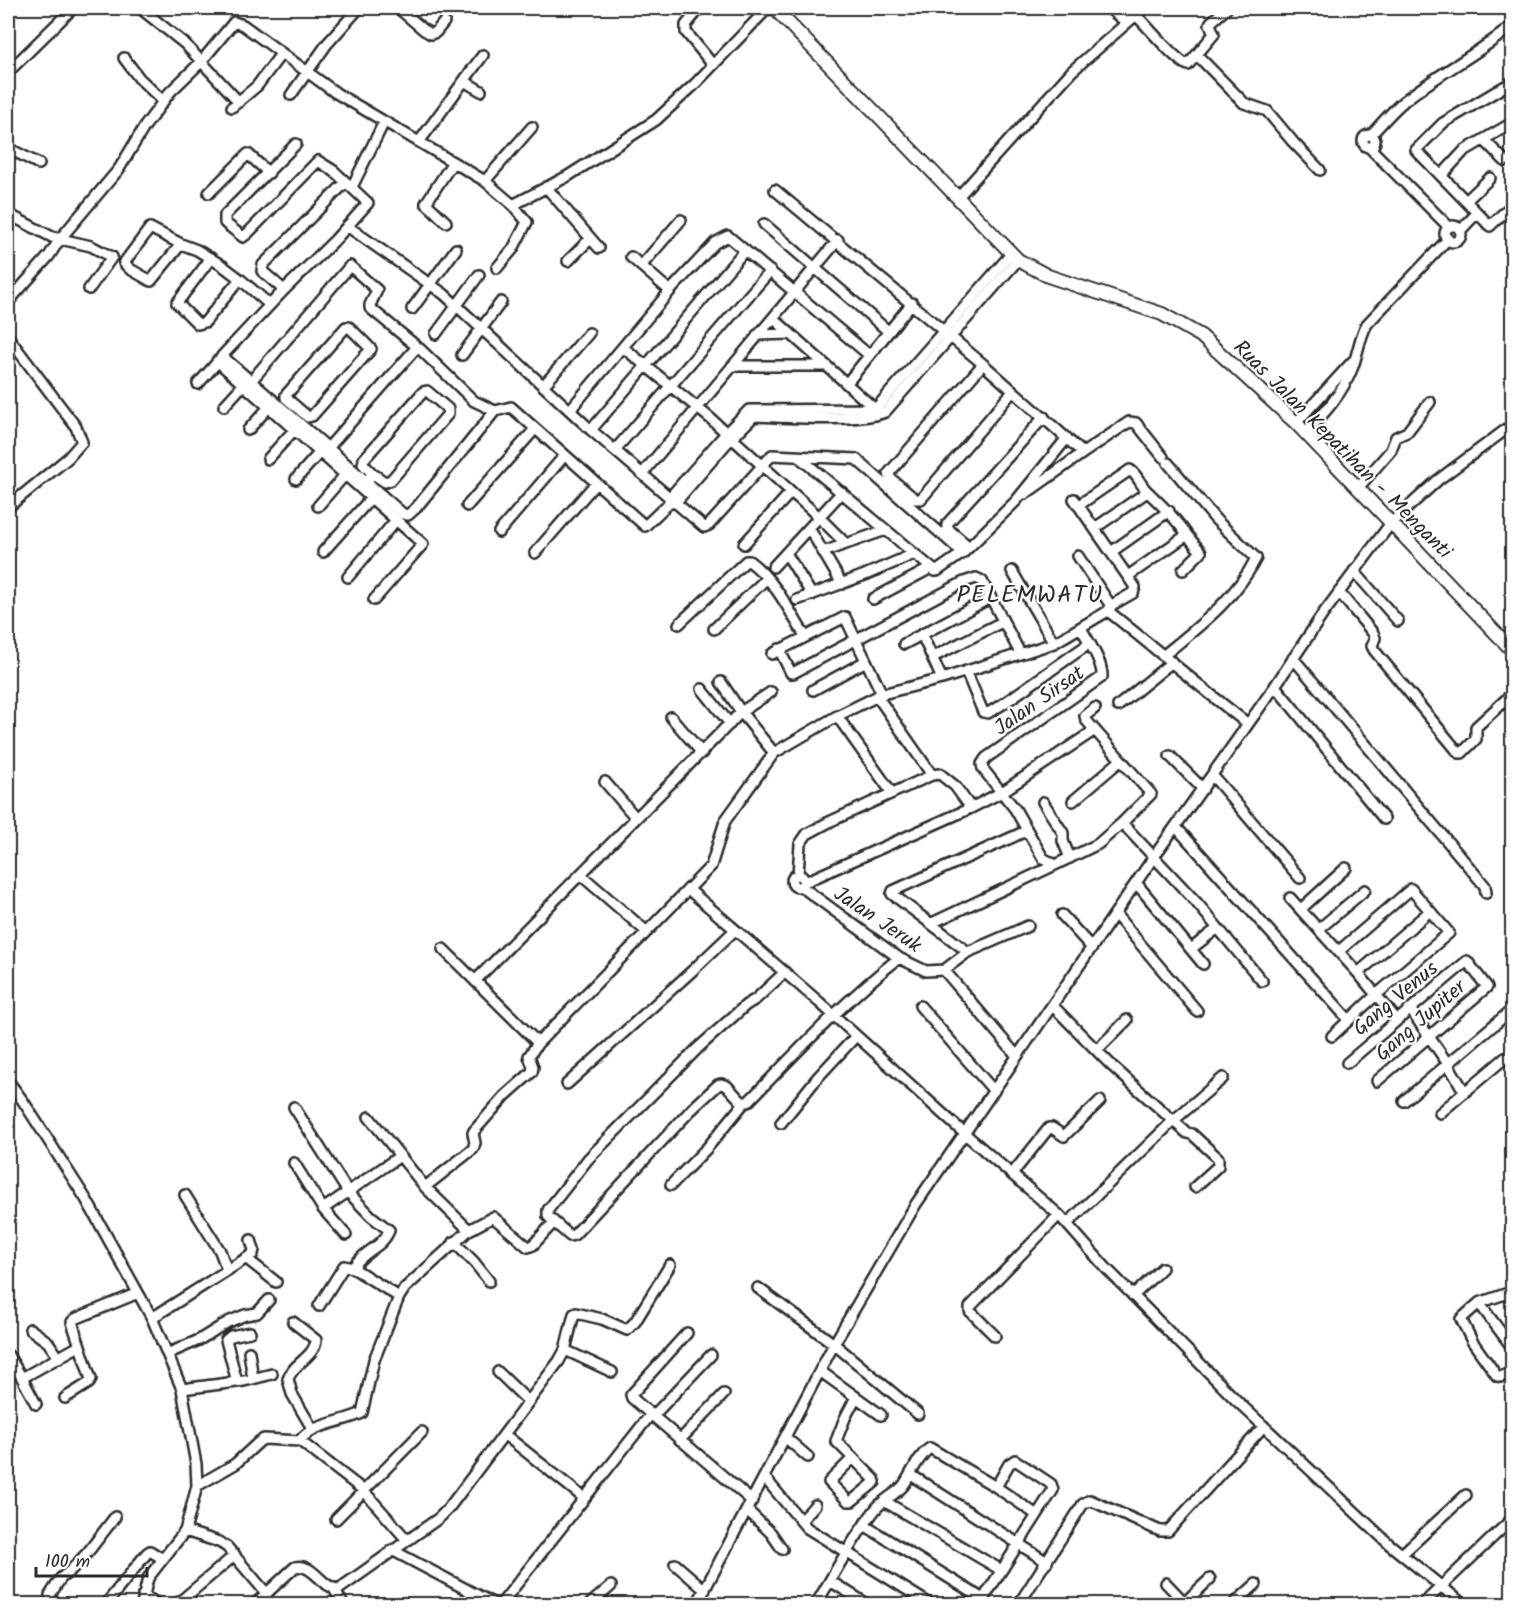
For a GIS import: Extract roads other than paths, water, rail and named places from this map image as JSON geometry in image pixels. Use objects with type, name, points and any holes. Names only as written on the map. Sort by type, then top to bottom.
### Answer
[{"type":"main road","name":"Ruas Jalan Kepatihan - Menganti","points":[[774,8],[1015,257],[1048,276],[1162,314],[1201,336],[1296,423],[1512,651]]},
{"type":"street","points":[[8,72],[73,8]]},
{"type":"street","points":[[140,8],[180,40],[201,62],[235,105],[257,86],[282,54]]},
{"type":"street","points":[[150,15],[157,8]]},
{"type":"street","points":[[291,96],[327,44],[359,8]]},
{"type":"street","points":[[398,8],[428,33],[436,32],[444,22]]},
{"type":"street","points":[[700,8],[686,25],[686,32],[714,65]]},
{"type":"street","points":[[513,205],[568,176],[656,120],[714,65],[768,8]]},
{"type":"street","points":[[1109,8],[1127,23]]},
{"type":"street","points":[[958,198],[1072,70],[1144,8]]},
{"type":"street","points":[[1136,15],[1184,65],[1190,64],[1214,34],[1210,24],[1227,8]]},
{"type":"street","points":[[8,302],[119,170],[142,131],[164,101],[201,62],[234,22],[243,25],[307,72],[384,123],[485,181],[513,205],[526,219],[526,225],[513,249],[497,268]]},
{"type":"street","points":[[1449,227],[1370,147],[1365,146],[1363,141],[1404,101],[1467,57],[1493,42],[1512,26]]},
{"type":"street","points":[[1197,55],[1244,103],[1267,111],[1320,170]]},
{"type":"street","points":[[419,142],[483,56]]},
{"type":"street","points":[[124,58],[139,78],[164,101]]},
{"type":"street","points":[[464,81],[481,91]]},
{"type":"street","points":[[1512,84],[1443,123],[1416,150],[1490,226],[1512,205]]},
{"type":"street","points":[[283,292],[262,271],[263,265],[349,185],[384,123]]},
{"type":"street","points":[[1441,176],[1464,151],[1512,123]]},
{"type":"street","points":[[485,181],[532,127]]},
{"type":"street","points":[[1484,140],[1505,161]]},
{"type":"street","points":[[198,384],[368,203],[334,171],[318,161],[243,237],[225,223],[225,215],[296,144]]},
{"type":"street","points":[[8,148],[39,164]]},
{"type":"street","points":[[209,193],[248,154],[268,173]]},
{"type":"street","points":[[446,222],[426,203],[453,162]]},
{"type":"street","points":[[1466,201],[1490,178]]},
{"type":"street","points":[[546,187],[599,248]]},
{"type":"street","points":[[775,190],[912,303],[1083,453]]},
{"type":"street","points":[[1460,231],[1456,226],[1449,227],[1445,233],[1450,241],[1457,240],[1461,234],[1460,231],[1478,213]]},
{"type":"street","points":[[8,214],[52,237],[91,246],[112,257],[89,289]]},
{"type":"street","points":[[641,266],[681,220]]},
{"type":"street","points":[[764,224],[888,331]]},
{"type":"street","points":[[347,226],[431,284],[482,328],[591,430],[643,472],[669,504],[707,528],[772,455],[856,459],[966,550]]},
{"type":"street","points":[[181,244],[151,281],[124,263],[150,228],[211,258],[272,304]]},
{"type":"street","points":[[570,410],[670,291],[723,237],[730,237],[745,249],[869,354]]},
{"type":"street","points":[[568,261],[590,239]]},
{"type":"street","points":[[1305,434],[1345,385],[1367,324],[1448,239]]},
{"type":"street","points":[[643,472],[838,240]]},
{"type":"street","points":[[412,309],[456,249]]},
{"type":"street","points":[[591,430],[745,249]]},
{"type":"street","points":[[631,257],[670,291]]},
{"type":"street","points":[[220,359],[294,430],[366,481],[403,514],[412,513],[495,411],[511,406],[645,526],[669,504],[746,413],[753,409],[877,412],[1015,257]]},
{"type":"street","points":[[211,258],[177,303],[198,324],[205,322],[240,279]]},
{"type":"street","points":[[224,406],[350,267],[378,290],[370,308],[417,347],[474,401],[495,411]]},
{"type":"street","points":[[615,450],[770,272]]},
{"type":"street","points":[[436,334],[479,275]]},
{"type":"street","points":[[462,355],[501,302]]},
{"type":"street","points":[[847,383],[912,303]]},
{"type":"street","points":[[773,318],[877,412]]},
{"type":"street","points":[[247,383],[294,411],[308,417],[312,416],[371,349],[349,327],[346,327],[286,395],[286,399],[294,411],[324,450],[345,475],[423,544],[374,600]]},
{"type":"street","points":[[544,385],[589,333]]},
{"type":"street","points":[[757,335],[791,334]]},
{"type":"street","points":[[8,337],[76,427],[82,442],[68,458],[8,507]]},
{"type":"street","points":[[296,479],[417,347]]},
{"type":"street","points":[[624,348],[647,364],[729,435],[846,544]]},
{"type":"street","points":[[1296,423],[1357,357]]},
{"type":"street","points":[[983,364],[889,473],[890,478],[915,499],[921,498],[1013,391]]},
{"type":"street","points":[[732,366],[827,366]]},
{"type":"street","points":[[427,391],[448,409],[448,414],[391,480],[385,482],[374,474],[363,464],[363,459],[423,392],[427,391]]},
{"type":"street","points":[[1358,488],[1391,450],[1396,437],[1407,432],[1430,402]]},
{"type":"street","points":[[248,430],[269,407]]},
{"type":"street","points":[[966,550],[947,528],[947,524],[1044,417]]},
{"type":"street","points":[[1016,501],[1083,453],[1133,421],[1216,520],[1256,558],[1238,588],[1118,706]]},
{"type":"street","points":[[697,1605],[834,1344],[916,1204],[1153,858],[1339,592],[1391,523],[1438,480],[1512,425]]},
{"type":"street","points":[[467,506],[535,429]]},
{"type":"street","points":[[268,459],[294,430]]},
{"type":"street","points":[[799,457],[934,571],[939,570],[966,550],[1016,501],[1067,438]]},
{"type":"street","points":[[499,532],[565,455]]},
{"type":"street","points":[[425,1187],[475,1147],[474,1131],[505,1096],[532,1071],[533,1067],[528,1058],[538,1043],[711,866],[725,821],[774,753],[837,716],[880,695],[942,679],[1054,643],[1081,628],[1134,591],[1135,587],[1128,576],[1077,502],[1130,470],[1147,492],[1169,511],[1201,552],[1183,570]]},
{"type":"street","points":[[366,481],[374,474]]},
{"type":"street","points":[[318,506],[345,475]]},
{"type":"street","points":[[535,553],[596,483]]},
{"type":"street","points":[[744,544],[791,492]]},
{"type":"street","points":[[773,567],[842,492]]},
{"type":"street","points":[[1095,528],[1147,492]]},
{"type":"street","points":[[323,552],[371,498]]},
{"type":"street","points":[[1111,552],[1169,511]]},
{"type":"street","points":[[348,577],[396,520]]},
{"type":"street","points":[[809,528],[842,584]]},
{"type":"street","points":[[823,552],[886,530]]},
{"type":"street","points":[[1128,576],[1187,535]]},
{"type":"street","points":[[786,553],[812,595]]},
{"type":"street","points":[[797,600],[914,554]]},
{"type":"street","points":[[1078,556],[1110,609],[1204,690],[1248,724]]},
{"type":"street","points":[[679,624],[746,561],[749,561],[767,578],[805,636]]},
{"type":"street","points":[[873,599],[931,568]]},
{"type":"street","points":[[1354,571],[1398,621]]},
{"type":"street","points":[[1012,572],[1054,643]]},
{"type":"street","points":[[714,629],[767,578]]},
{"type":"street","points":[[932,775],[880,695],[856,640],[847,618],[843,616],[775,652],[791,673],[794,673],[856,640],[972,578],[980,578],[1020,653]]},
{"type":"street","points":[[1339,592],[1374,633],[1372,646],[1374,650],[1460,753],[1476,739],[1476,727],[1512,694]]},
{"type":"street","points":[[904,644],[990,598]]},
{"type":"street","points":[[933,657],[1002,622]]},
{"type":"street","name":"Jalan Sirsat","points":[[1002,792],[983,769],[983,761],[1102,677],[1090,643],[1081,628]]},
{"type":"street","points":[[922,634],[942,679]]},
{"type":"street","points":[[966,671],[983,712],[988,713],[1090,643]]},
{"type":"street","points":[[1293,658],[1485,886],[1486,893]]},
{"type":"street","points":[[813,690],[866,662]]},
{"type":"street","points":[[721,682],[741,712],[774,753]]},
{"type":"street","points":[[1275,686],[1384,819]]},
{"type":"street","points":[[702,689],[730,724]]},
{"type":"street","points":[[475,981],[741,712],[771,692]]},
{"type":"street","points":[[932,924],[1098,844],[1151,794],[1085,718],[1095,708]]},
{"type":"street","points":[[837,716],[892,793]]},
{"type":"street","points":[[671,717],[702,753]]},
{"type":"street","points":[[971,808],[963,795],[946,778],[937,773],[932,775],[807,834],[800,844],[802,881],[971,808],[1002,792],[1095,730]]},
{"type":"street","points":[[1170,756],[1203,789]]},
{"type":"street","points":[[1073,801],[1120,761]]},
{"type":"street","points":[[1212,776],[1300,878]]},
{"type":"street","points":[[605,782],[636,818]]},
{"type":"street","points":[[1002,792],[1015,809],[1043,858],[1055,865]]},
{"type":"street","points":[[1043,802],[1063,833],[1063,841],[1070,858]]},
{"type":"street","points":[[1122,823],[1197,903],[1262,981]]},
{"type":"street","points":[[1176,827],[1349,1020]]},
{"type":"street","points":[[968,952],[893,898],[893,891],[1026,831]]},
{"type":"street","points":[[1301,909],[1346,868]]},
{"type":"street","points":[[581,875],[647,932]]},
{"type":"street","name":"Jalan Jeruk","points":[[802,881],[899,958],[926,971],[944,970]]},
{"type":"street","points":[[1137,884],[1203,964]]},
{"type":"street","points":[[688,889],[1068,1223],[1133,1296],[1264,1426],[1402,1554],[1463,1605]]},
{"type":"street","points":[[1332,1036],[1449,933],[1411,889],[1339,951]]},
{"type":"street","points":[[1319,929],[1365,890]]},
{"type":"street","points":[[1290,898],[1339,951],[1397,1020]]},
{"type":"street","points":[[1358,973],[1430,911]]},
{"type":"street","points":[[1115,914],[1197,1011]]},
{"type":"street","points":[[1062,915],[1092,948]]},
{"type":"street","points":[[1017,1056],[944,970],[968,952],[1028,926]]},
{"type":"street","points":[[1191,949],[1218,928]]},
{"type":"street","points":[[567,1084],[735,930]]},
{"type":"street","points":[[442,949],[538,1043]]},
{"type":"street","points":[[671,1185],[707,1148],[744,1103],[748,1102],[860,989],[899,958]]},
{"type":"street","name":"Gang Venus","points":[[1347,1063],[1467,961],[1487,987]]},
{"type":"street","points":[[744,1103],[727,1086],[718,1085],[690,1110],[574,1235],[570,1236],[548,1216],[548,1210],[588,1159],[698,1048],[784,972]]},
{"type":"street","name":"Gang Jupiter","points":[[1377,1082],[1487,987]]},
{"type":"street","points":[[920,1006],[994,1091]]},
{"type":"street","points":[[1053,1006],[1097,1050],[1219,1160],[1218,1166],[1195,1187]]},
{"type":"street","points":[[1410,1009],[1464,1091]]},
{"type":"street","points":[[1404,1101],[1506,1014]]},
{"type":"street","points":[[1097,1050],[1127,1020]]},
{"type":"street","points":[[781,1123],[818,1077],[856,1036]]},
{"type":"street","points":[[1440,1113],[1504,1059]]},
{"type":"street","points":[[1068,1223],[1173,1120],[1223,1078]]},
{"type":"street","points":[[8,1082],[23,1101],[86,1199],[152,1318],[182,1389],[196,1464],[197,1486],[185,1531],[148,1578],[142,1600],[158,1605]]},
{"type":"street","points":[[1012,1174],[1048,1128],[1064,1136],[1100,1101]]},
{"type":"street","points":[[294,1107],[348,1192],[388,1230],[385,1238],[357,1261],[353,1268]]},
{"type":"street","points":[[369,1117],[425,1187],[469,1230]]},
{"type":"street","points":[[323,1209],[400,1156]]},
{"type":"street","points":[[294,1163],[323,1209],[346,1235]]},
{"type":"street","points":[[185,1195],[220,1251],[227,1270]]},
{"type":"street","points":[[995,1336],[970,1311],[970,1307],[1059,1215]]},
{"type":"street","points":[[300,1441],[304,1435],[313,1430],[357,1416],[364,1409],[374,1360],[399,1297],[405,1288],[454,1242],[469,1230],[493,1217],[528,1247],[533,1245],[554,1222]]},
{"type":"street","points":[[152,1318],[247,1259],[254,1250],[251,1240]]},
{"type":"street","points":[[454,1242],[489,1281]]},
{"type":"street","points":[[247,1259],[276,1281]]},
{"type":"street","points":[[334,1589],[348,1584],[439,1518],[448,1509],[505,1435],[565,1350],[574,1314],[602,1319],[624,1330],[631,1328],[670,1265]]},
{"type":"street","points":[[319,1306],[344,1266],[353,1268],[399,1297]]},
{"type":"street","points":[[1133,1296],[1162,1268]]},
{"type":"street","points":[[758,1288],[834,1344],[918,1414]]},
{"type":"street","points":[[65,1398],[91,1381],[72,1325],[75,1319],[138,1293]]},
{"type":"street","points":[[1511,1372],[1501,1377],[1497,1376],[1461,1321],[1463,1316],[1479,1303],[1505,1294],[1512,1298]]},
{"type":"street","points":[[167,1354],[200,1340],[237,1318],[257,1313],[269,1299]]},
{"type":"street","points":[[1479,1303],[1512,1347]]},
{"type":"street","points":[[293,1322],[316,1340],[311,1352],[293,1368],[288,1379],[292,1394],[313,1430]]},
{"type":"street","points":[[30,1329],[48,1342],[59,1358]]},
{"type":"street","points":[[237,1382],[226,1340],[231,1336],[250,1332]]},
{"type":"street","points":[[687,1333],[631,1395],[632,1398],[749,1506],[782,1549]]},
{"type":"street","points":[[22,1378],[79,1346]]},
{"type":"street","points":[[565,1350],[612,1372]]},
{"type":"street","points":[[249,1352],[253,1379]]},
{"type":"street","points":[[8,1355],[36,1404]]},
{"type":"street","points":[[501,1605],[652,1415],[711,1355]]},
{"type":"street","points":[[820,1371],[881,1415]]},
{"type":"street","points":[[498,1372],[528,1401]]},
{"type":"street","points":[[182,1389],[237,1382],[272,1374]]},
{"type":"street","points":[[680,1440],[724,1394]]},
{"type":"street","points":[[853,1458],[829,1482],[848,1501],[852,1501],[874,1482],[874,1479],[853,1458],[836,1442],[856,1396]]},
{"type":"street","points":[[1019,1605],[1087,1500],[1126,1514],[1160,1531],[1168,1531],[1264,1426]]},
{"type":"street","points":[[336,1519],[422,1432]]},
{"type":"street","points":[[505,1435],[585,1498]]},
{"type":"street","points":[[785,1437],[808,1457]]},
{"type":"street","points":[[197,1486],[235,1464],[264,1439],[300,1441],[363,1490],[407,1540]]},
{"type":"street","points":[[816,1605],[846,1552],[876,1508],[900,1489],[930,1448],[996,1487],[1037,1515]]},
{"type":"street","points":[[864,1525],[981,1602],[1053,1490],[1051,1484],[1015,1460],[1009,1464],[996,1487]]},
{"type":"street","points":[[911,1475],[1047,1562]]},
{"type":"street","points":[[764,1477],[807,1528],[930,1605]]},
{"type":"street","points":[[1402,1554],[1466,1495]]},
{"type":"street","points":[[884,1501],[1001,1570]]},
{"type":"street","points":[[801,1521],[815,1505]]},
{"type":"street","points":[[52,1603],[50,1595],[61,1578],[88,1552],[115,1517]]},
{"type":"street","points":[[1423,1605],[1512,1519]]},
{"type":"street","points":[[185,1531],[219,1542],[235,1554],[267,1594]]},
{"type":"street","points":[[392,1550],[494,1605]]},
{"type":"street","points":[[106,1605],[147,1553],[154,1553],[163,1559]]},
{"type":"street","points":[[177,1605],[183,1597],[235,1554]]},
{"type":"street","points":[[675,1564],[705,1590]]},
{"type":"street","points":[[255,1605],[296,1568],[302,1566],[334,1589],[343,1605]]},
{"type":"street","points":[[1166,1583],[1185,1604],[1210,1579]]},
{"type":"street","points":[[830,1581],[867,1605]]},
{"type":"street","points":[[1234,1605],[1256,1584]]},
{"type":"street","points":[[591,1605],[611,1586]]},
{"type":"street","points":[[464,1605],[473,1593]]},
{"type":"district","name":"PELEMWATU","points":[[1030,594]]}]
